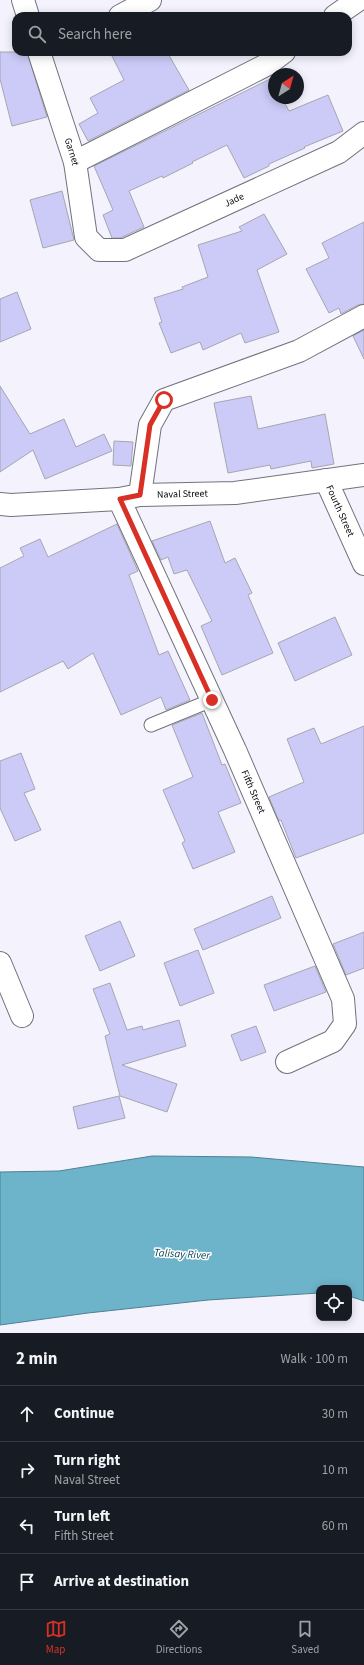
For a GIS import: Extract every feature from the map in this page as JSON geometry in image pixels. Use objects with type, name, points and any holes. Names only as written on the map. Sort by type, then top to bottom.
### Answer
[{"type":"street","points":[[23,0],[27,12]]},
{"type":"street","points":[[128,12],[150,0]]},
{"type":"street","points":[[342,12],[358,0]]},
{"type":"street","name":"Garnet","points":[[45,56],[75,162],[86,237],[99,250]]},
{"type":"street","points":[[75,162],[268,64],[279,56]]},
{"type":"street","name":"Jade","points":[[99,250],[125,250],[339,152],[364,133]]},
{"type":"street","points":[[140,495],[150,425],[164,400],[299,351],[364,316]]},
{"type":"street","name":"Naval Street","points":[[4,508],[120,499],[140,495],[235,493],[364,475]]},
{"type":"street","name":"Fourth Street","points":[[326,480],[364,564]]},
{"type":"street","name":"Fifth Street","points":[[120,499],[235,750],[343,999],[345,1024],[333,1041],[287,1062]]},
{"type":"street","points":[[0,963],[22,1016]]},
{"type":"lane","points":[[151,725],[212,700]]},
{"type":"water","name":"Talisay River","points":[[152,1156],[251,1157],[364,1167],[364,1301],[352,1297],[352,1285],[316,1285],[316,1293],[208,1300],[88,1313],[0,1325],[0,1172],[59,1171]]},
{"type":"building","points":[[0,52],[12,52],[12,56],[28,56],[47,117],[12,126],[0,79]]},
{"type":"building","points":[[112,56],[169,56],[189,90],[88,141],[79,124],[98,113],[90,98],[124,80]]},
{"type":"building","points":[[268,80],[268,104],[285,104],[289,111],[328,95],[343,131],[304,147],[305,148],[269,164],[269,166],[244,178],[227,145],[163,178],[162,176],[129,191],[144,227],[120,238],[112,238],[103,215],[113,210],[94,166]]},
{"type":"building","points":[[62,191],[74,240],[43,248],[30,200]]},
{"type":"building","points":[[264,214],[287,254],[257,270],[279,332],[245,343],[241,333],[203,350],[200,342],[171,353],[159,323],[162,322],[154,298],[183,289],[182,287],[208,277],[198,245],[242,231],[239,227]]},
{"type":"building","points":[[364,222],[364,304],[358,305],[341,314],[339,308],[329,313],[306,269],[329,258],[322,243]]},
{"type":"building","points":[[17,292],[31,329],[0,342],[0,299]]},
{"type":"building","points":[[364,330],[364,359],[353,336]]},
{"type":"building","points":[[0,386],[30,434],[64,419],[76,447],[104,434],[112,451],[45,479],[33,450],[0,472]]},
{"type":"building","points":[[251,396],[258,429],[325,414],[334,464],[312,468],[311,461],[271,469],[270,465],[228,473],[214,403]]},
{"type":"building","points":[[114,441],[133,442],[131,466],[113,465]]},
{"type":"building","points":[[210,521],[225,563],[235,558],[252,593],[248,595],[273,653],[222,675],[201,626],[212,621],[187,570],[174,574],[168,557],[161,560],[152,541]]},
{"type":"building","points":[[117,524],[138,571],[129,575],[159,655],[168,651],[190,700],[166,710],[161,697],[121,715],[93,653],[68,669],[63,661],[0,692],[0,568],[24,556],[20,548],[40,539],[48,557]]},
{"type":"building","points":[[335,617],[352,655],[295,681],[278,643]]},
{"type":"building","points":[[202,713],[222,765],[225,764],[241,803],[218,812],[235,852],[193,869],[182,843],[185,841],[163,790],[193,777],[172,725]]},
{"type":"building","points":[[364,726],[364,833],[296,858],[281,820],[279,821],[269,797],[304,782],[287,739],[314,728],[321,744]]},
{"type":"building","points":[[21,753],[35,789],[24,793],[41,830],[15,841],[0,808],[0,761]]},
{"type":"building","points":[[272,896],[281,918],[203,950],[194,929]]},
{"type":"building","points":[[120,921],[135,956],[100,971],[85,936]]},
{"type":"building","points":[[364,932],[364,968],[346,975],[333,944]]},
{"type":"building","points":[[198,950],[214,993],[180,1006],[164,963]]},
{"type":"building","points":[[315,966],[326,992],[274,1011],[264,985]]},
{"type":"building","points":[[110,983],[127,1030],[142,1026],[143,1030],[179,1020],[186,1046],[122,1065],[177,1084],[167,1112],[120,1096],[105,1036],[110,1034],[93,989]]},
{"type":"building","points":[[256,1026],[266,1052],[241,1061],[231,1035]]},
{"type":"building","points":[[119,1096],[125,1118],[78,1129],[73,1107]]},
{"type":"route","points":[[164,400],[150,425],[140,495],[120,499],[212,700]]}]
